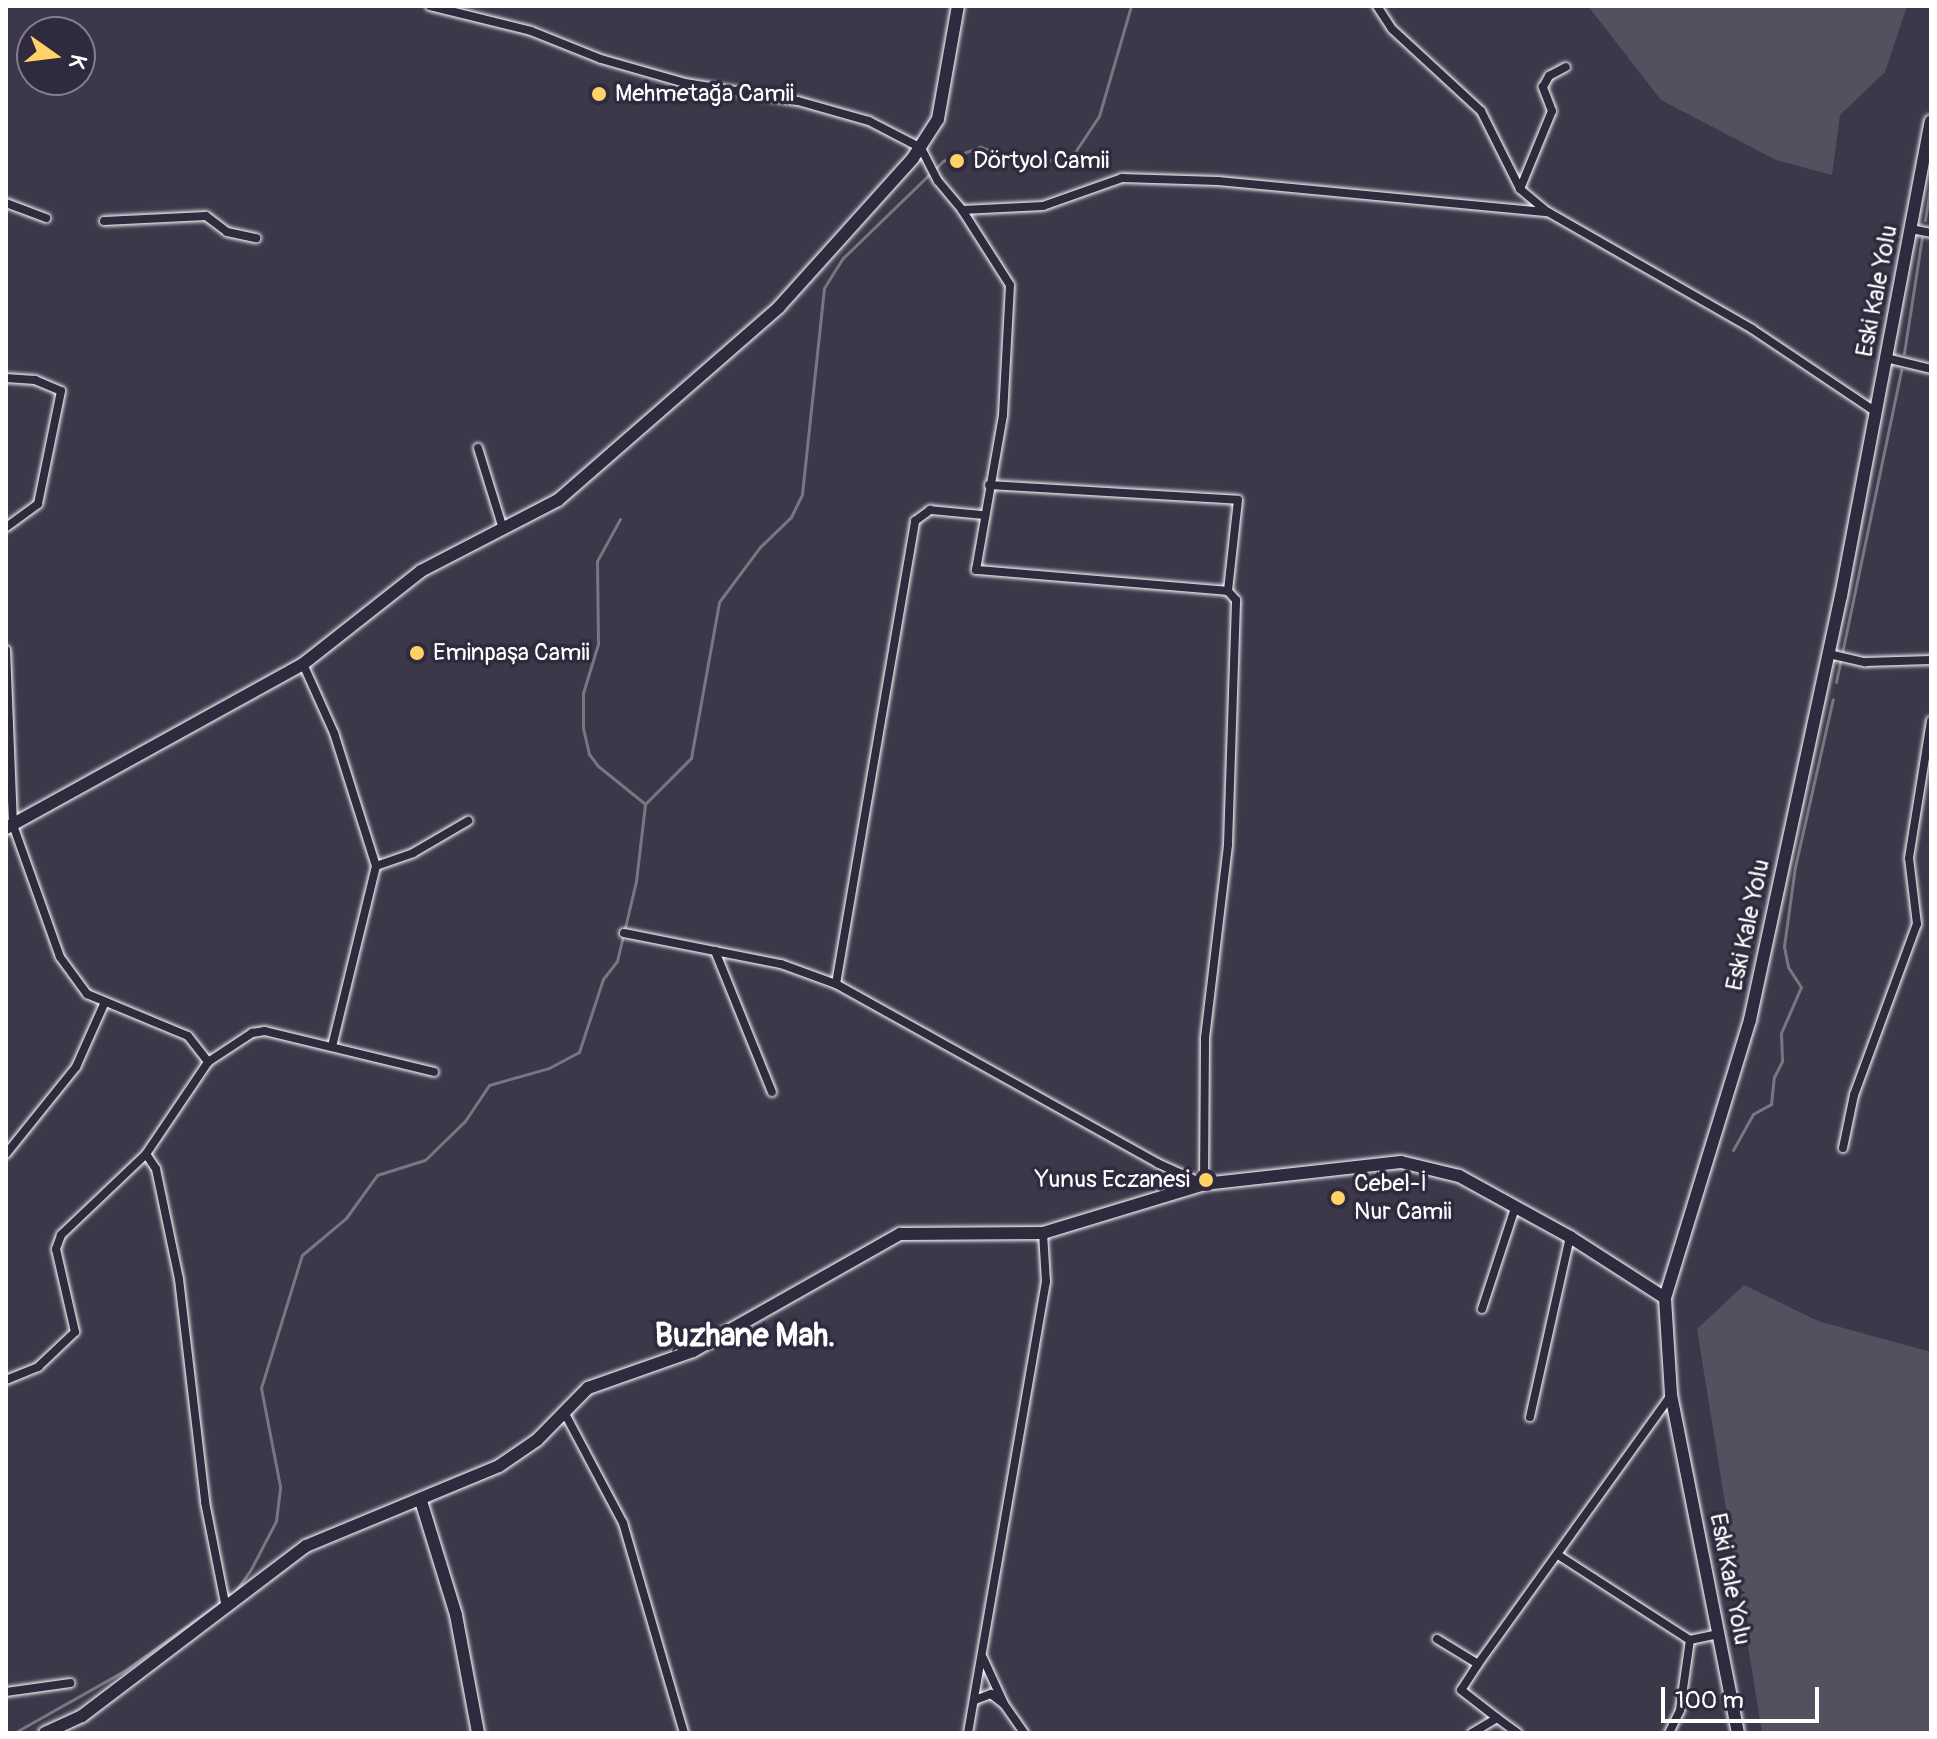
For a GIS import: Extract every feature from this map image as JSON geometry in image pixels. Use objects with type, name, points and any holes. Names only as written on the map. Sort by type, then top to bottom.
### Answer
[{"type":"street","points":[[430,6],[531,31],[601,59],[685,83],[798,101],[869,121],[924,153],[938,181],[962,210],[1010,285],[1003,415],[983,515],[976,570],[1228,591],[1236,600],[1230,784],[1220,932],[1205,1038],[1204,1184]]},
{"type":"street","points":[[9,826],[303,664],[421,571],[558,500],[779,307],[924,153],[938,119],[958,6]]},
{"type":"street","points":[[1377,6],[1392,29],[1481,111],[1520,189],[1548,212],[1752,329],[1876,412]]},
{"type":"street","points":[[1520,189],[1552,111],[1543,87],[1549,76],[1566,67]]},
{"type":"street","name":"Eski Kale Yolu","points":[[1738,1733],[1671,1394],[1665,1298],[1750,1020],[1832,655],[1931,121]]},
{"type":"street","points":[[962,210],[1043,206],[1122,178],[1218,181],[1548,212]]},
{"type":"street","points":[[6,203],[46,218]]},
{"type":"street","points":[[104,221],[206,216],[227,232],[256,238]]},
{"type":"street","points":[[1911,229],[1931,233]]},
{"type":"street","points":[[1886,358],[1931,369]]},
{"type":"street","points":[[6,378],[35,380],[61,391],[38,504],[6,527]]},
{"type":"street","points":[[478,448],[503,529]]},
{"type":"street","points":[[989,485],[1238,500],[1228,591]]},
{"type":"street","points":[[836,984],[915,521],[930,510],[983,515]]},
{"type":"street","points":[[6,650],[9,826],[60,957],[87,994],[188,1036],[208,1062]]},
{"type":"street","points":[[1832,655],[1931,660]]},
{"type":"street","points":[[303,664],[334,733],[376,866],[332,1047]]},
{"type":"street","points":[[1843,1148],[1854,1095],[1917,924],[1909,858],[1926,804],[1931,721]]},
{"type":"street","points":[[376,866],[413,853],[468,821]]},
{"type":"street","points":[[624,933],[781,964],[836,984],[1157,1163],[1204,1184]]},
{"type":"street","points":[[715,951],[772,1092]]},
{"type":"street","points":[[6,1154],[76,1067],[105,1002]]},
{"type":"street","points":[[6,1380],[38,1367],[75,1332],[56,1249],[61,1235],[146,1154],[208,1062],[252,1033],[332,1047],[434,1072]]},
{"type":"street","points":[[146,1154],[156,1169],[179,1279],[205,1502],[226,1609]]},
{"type":"street","points":[[45,1733],[82,1716],[306,1546],[421,1501],[499,1466],[588,1388],[693,1351],[900,1234],[1043,1233],[1204,1184],[1401,1162],[1459,1176],[1570,1237],[1665,1298]]},
{"type":"street","points":[[1482,1309],[1515,1208]]},
{"type":"street","points":[[968,1733],[1046,1282],[1043,1233]]},
{"type":"street","points":[[1530,1417],[1570,1237]]},
{"type":"street","points":[[1518,1733],[1461,1690],[1671,1394]]},
{"type":"street","points":[[564,1412],[623,1523],[684,1733]]},
{"type":"street","points":[[421,1501],[456,1615],[478,1733]]},
{"type":"street","points":[[1558,1555],[1690,1640],[1718,1634]]},
{"type":"street","points":[[1437,1639],[1478,1664]]},
{"type":"street","points":[[1669,1733],[1680,1710],[1690,1640]]},
{"type":"street","points":[[982,1656],[1004,1704],[1024,1733]]},
{"type":"street","points":[[6,1692],[70,1683]]},
{"type":"street","points":[[974,1701],[991,1694],[1004,1704]]},
{"type":"street","points":[[1472,1733],[1497,1718]]},
{"type":"shaded area","points":[[1588,6],[1907,6],[1885,72],[1840,115],[1832,175],[1776,160],[1661,100]]},
{"type":"shaded area","points":[[1744,1285],[1818,1321],[1931,1352],[1931,1733],[1762,1733],[1697,1329]]},
{"type":"waterway","points":[[14,1733],[124,1671],[235,1592],[251,1569],[276,1521],[280,1486],[261,1388],[302,1255],[346,1218],[377,1175],[425,1160],[465,1121],[489,1085],[549,1068],[579,1052],[603,979],[617,961],[636,881],[645,804],[691,758],[719,602],[760,547],[791,517],[802,494],[824,288],[843,258],[943,161],[980,147],[1016,159],[1047,161],[1075,152],[1099,116],[1131,6]]},
{"type":"waterway","points":[[1925,220],[1931,182]]},
{"type":"waterway","points":[[1904,353],[1922,237]]},
{"type":"waterway","points":[[1836,682],[1901,370]]},
{"type":"waterway","points":[[620,519],[597,561],[598,644],[583,693],[583,728],[589,754],[598,766],[644,803]]},
{"type":"waterway","points":[[1733,1150],[1753,1114],[1771,1104],[1774,1077],[1782,1061],[1781,1033],[1801,987],[1788,967],[1784,946],[1795,867],[1833,699]]},
{"type":"place","name":"Mehmetağa Camii","points":[[599,94]]},
{"type":"place","name":"Dörtyol Camii","points":[[957,161]]},
{"type":"place","name":"Eminpaşa Camii","points":[[417,653]]},
{"type":"place","name":"Yunus Eczanesi","points":[[1206,1180]]},
{"type":"place","name":"Cebel-İ Nur Camii","points":[[1338,1198]]},
{"type":"district","name":"Buzhane Mah.","points":[[745,1336]]}]
